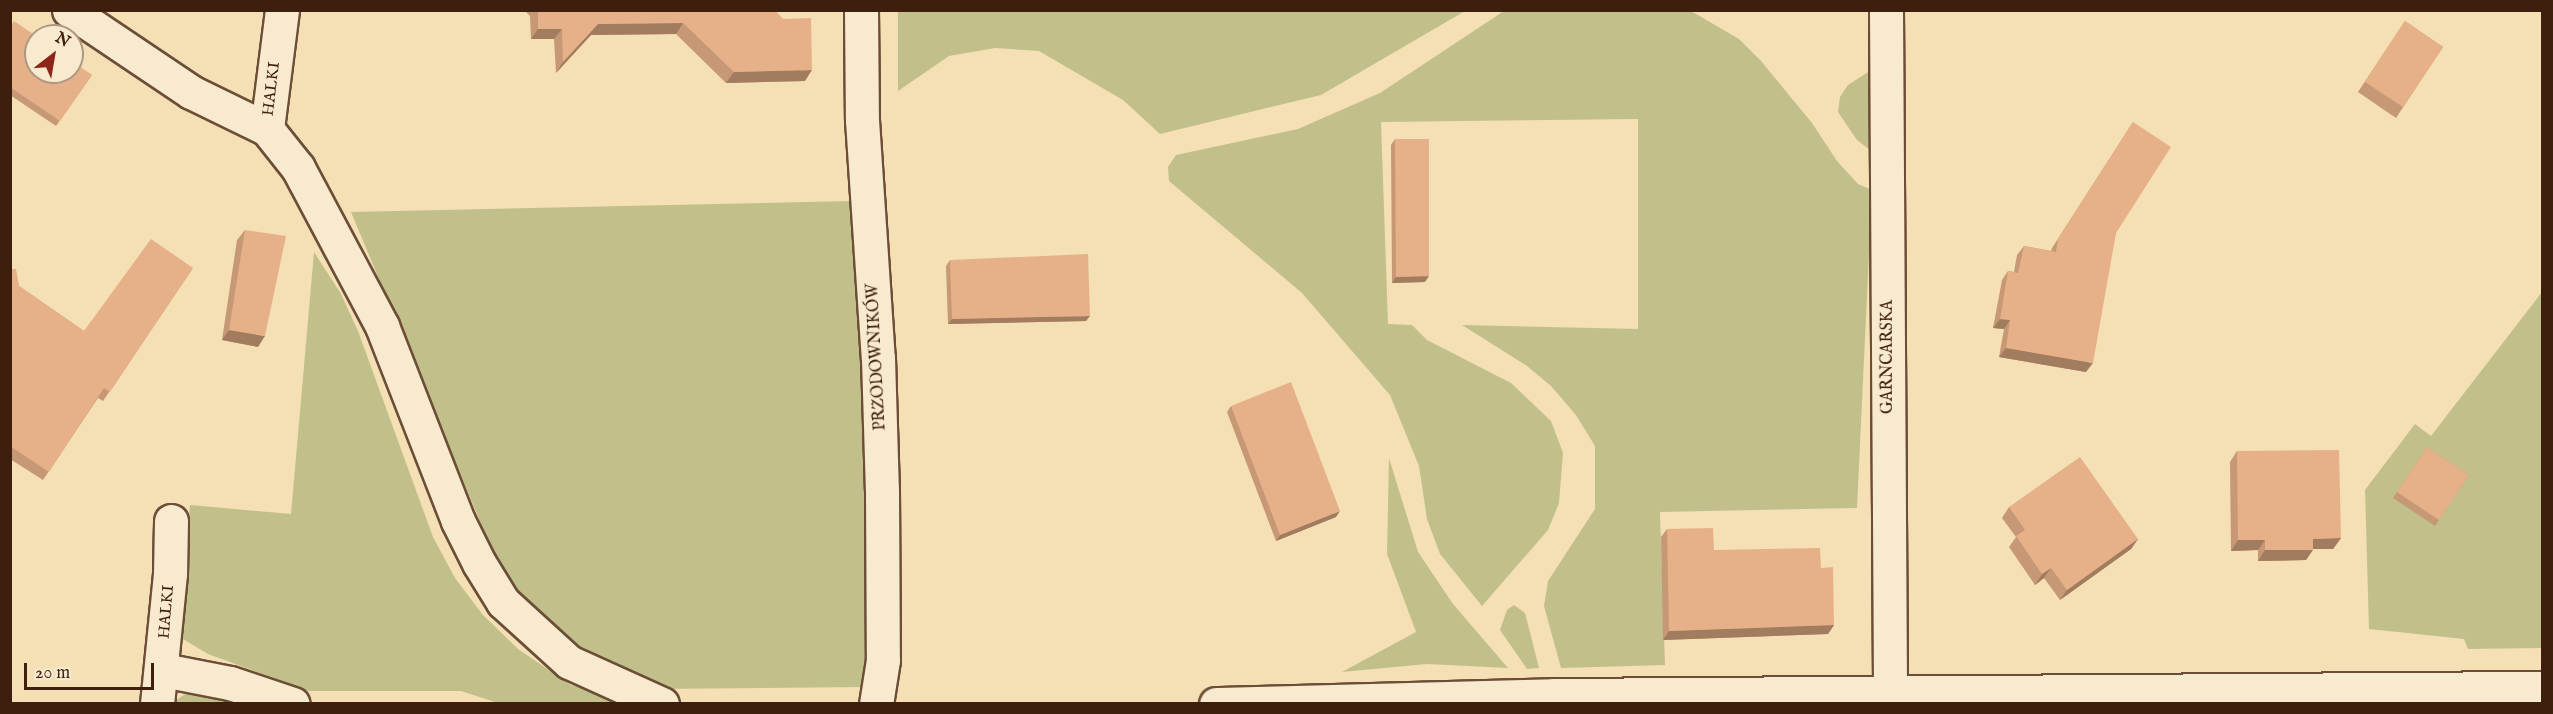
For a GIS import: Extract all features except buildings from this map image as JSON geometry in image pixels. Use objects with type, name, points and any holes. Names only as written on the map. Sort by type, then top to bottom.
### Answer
[{"type":"street","points":[[69,10],[190,92],[267,129]]},
{"type":"street","name":"HALKI","points":[[282,10],[267,129],[298,168],[328,220],[382,326],[458,521],[503,602],[569,662],[662,704]]},
{"type":"street","name":"PRZODOWNIKÓW","points":[[861,10],[862,120],[878,357],[882,490],[883,660],[876,704]]},
{"type":"street","name":"GARNCARSKA","points":[[1886,10],[1887,700]]},
{"type":"street","name":"HALKI","points":[[157,704],[163,670],[171,521]]},
{"type":"street","points":[[163,670],[230,683],[293,704]]},
{"type":"street","points":[[1216,704],[1566,695],[1887,700],[2542,688]]},
{"type":"shaded area","points":[[898,10],[1465,11],[1321,95],[1160,134],[1123,100],[1039,51],[995,48],[949,56],[898,91]]},
{"type":"shaded area","points":[[1504,11],[1691,11],[1739,39],[1761,61],[1812,123],[1837,161],[1858,184],[1872,190],[1857,508],[1660,512],[1665,665],[1561,668],[1544,606],[1548,581],[1595,509],[1595,446],[1576,415],[1551,386],[1527,366],[1462,325],[1638,329],[1638,119],[1381,122],[1388,324],[1412,325],[1427,340],[1511,383],[1551,421],[1563,453],[1559,503],[1548,530],[1482,606],[1440,554],[1427,519],[1419,466],[1390,395],[1302,293],[1169,181],[1168,167],[1176,155],[1298,129],[1380,93]]},
{"type":"shaded area","points":[[1873,69],[1874,153],[1857,140],[1838,112],[1840,97],[1848,85]]},
{"type":"shaded area","points":[[851,201],[867,446],[865,687],[658,689],[608,665],[539,619],[499,567],[351,212]]},
{"type":"shaded area","points":[[314,252],[341,294],[358,331],[433,537],[455,578],[483,615],[518,649],[571,685],[635,703],[498,703],[461,691],[309,691],[208,654],[178,636],[190,505],[291,514]]},
{"type":"shaded area","points":[[2542,292],[2542,648],[2468,649],[2464,639],[2369,629],[2365,490],[2415,424],[2431,436]]},
{"type":"shaded area","points":[[1389,458],[1418,552],[1453,604],[1508,668],[1427,664],[1342,672],[1416,632],[1387,554]]},
{"type":"shaded area","points":[[1514,605],[1525,613],[1539,668],[1527,669],[1500,630],[1507,610]]},
{"type":"shaded area","points":[[200,691],[253,704],[170,704],[187,693]]}]
